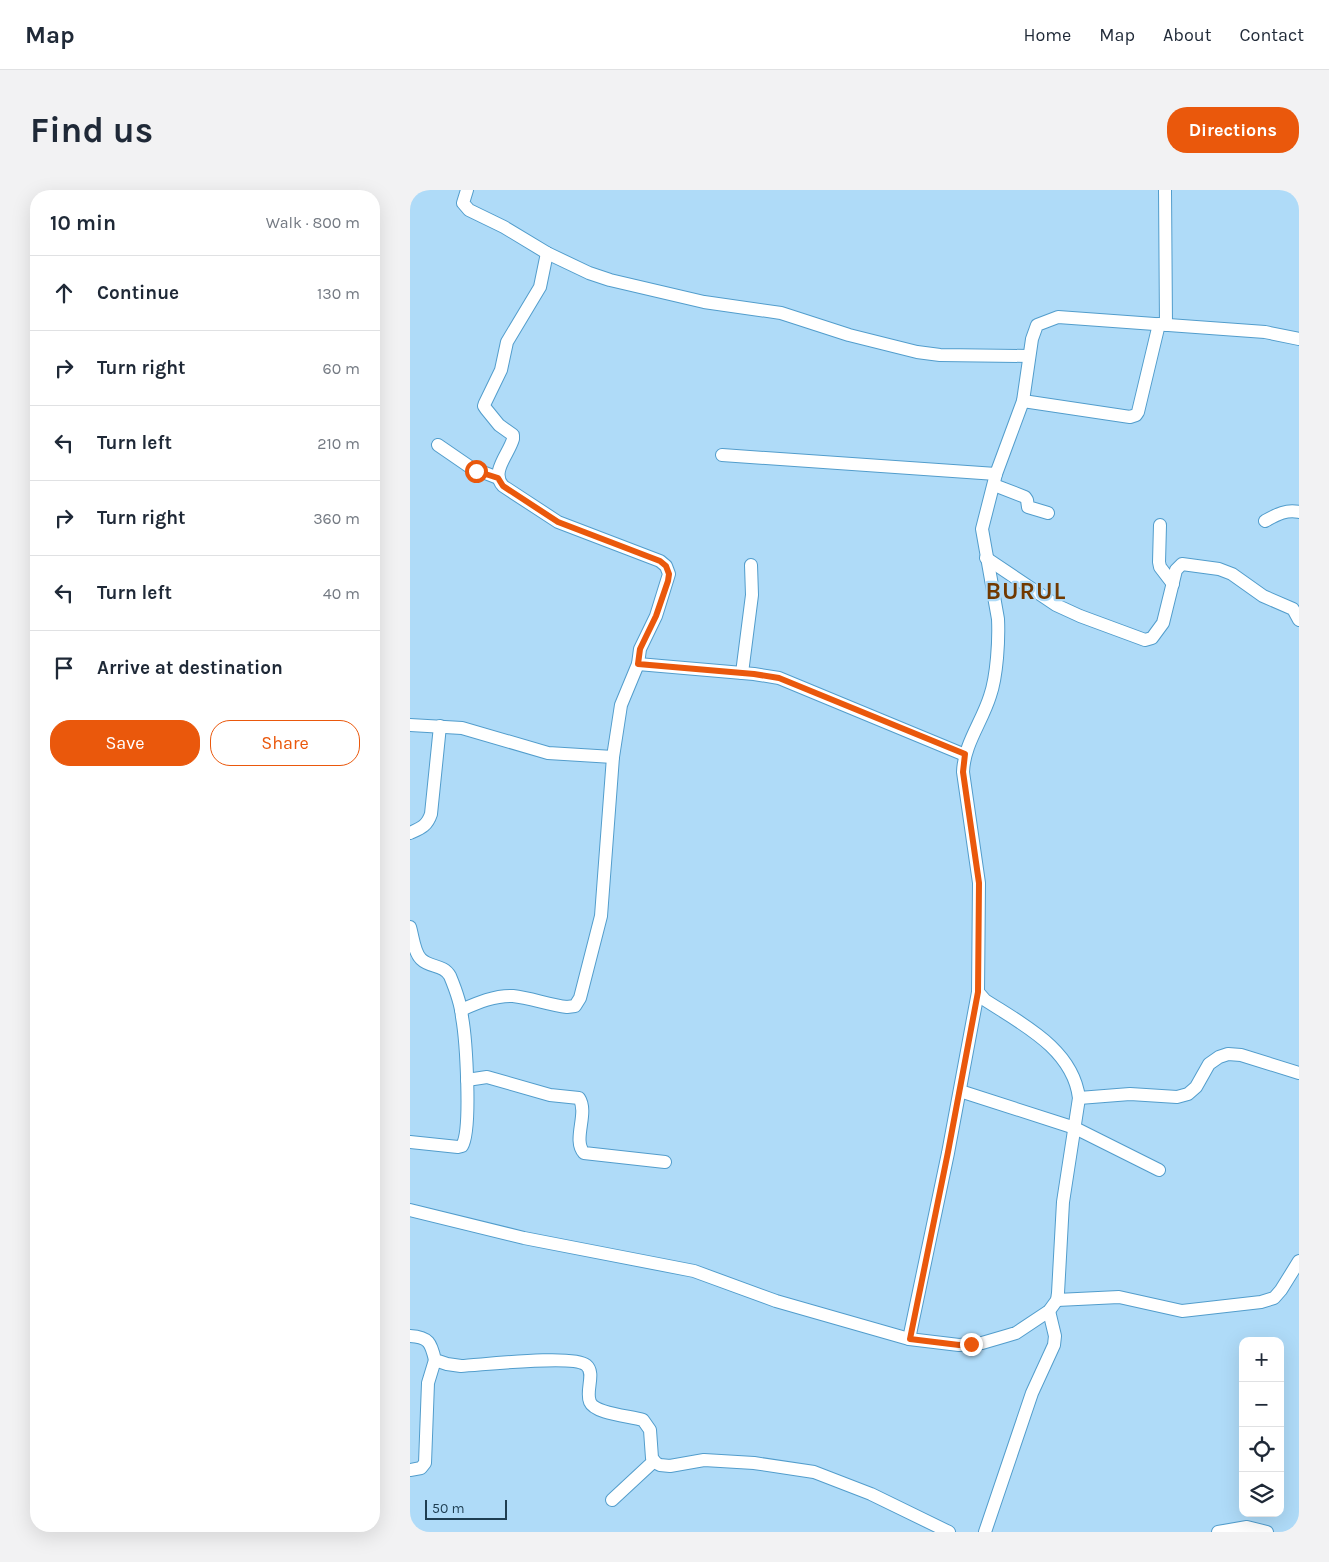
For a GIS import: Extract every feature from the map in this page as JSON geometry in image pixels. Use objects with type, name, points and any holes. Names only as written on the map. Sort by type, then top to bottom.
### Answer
[{"type":"street","points":[[467,190],[463,199],[465,207],[512,231],[547,252],[589,273],[610,280],[704,302],[781,313],[849,335],[917,352],[940,355],[1029,356]]},
{"type":"street","points":[[1023,401],[1130,417],[1136,416],[1163,324],[1165,190]]},
{"type":"street","points":[[498,478],[499,470],[513,436],[498,425],[484,406],[484,403],[501,370],[507,342],[540,287],[547,252]]},
{"type":"street","points":[[910,1339],[978,992],[979,883],[963,772],[965,754],[990,698],[998,630],[998,619],[982,529],[995,480],[1023,401],[1034,330],[1037,325],[1058,317],[1265,332],[1299,339]]},
{"type":"street","points":[[438,445],[470,467],[498,478],[503,486],[558,522],[660,561],[666,566],[669,574],[656,616],[640,649],[638,664],[621,705],[613,757],[601,916],[580,998],[574,1006],[567,1007],[514,996],[503,996],[461,1010]]},
{"type":"street","points":[[722,455],[995,480],[1026,498],[1028,507],[1048,513]]},
{"type":"street","points":[[1265,521],[1291,510],[1299,512]]},
{"type":"street","points":[[1160,525],[1160,567],[1173,584]]},
{"type":"street","points":[[986,558],[1056,605],[1145,640],[1152,638],[1163,623],[1176,570],[1182,564],[1219,569],[1232,574],[1263,596],[1290,607],[1296,613],[1299,620]]},
{"type":"street","points":[[742,673],[752,595],[751,565]]},
{"type":"street","points":[[638,664],[779,678],[965,754]]},
{"type":"street","points":[[410,725],[462,728],[548,753],[613,757]]},
{"type":"street","points":[[410,833],[428,823],[431,814],[440,726]]},
{"type":"street","points":[[410,927],[416,951],[420,958],[430,964],[441,967],[449,975],[461,1010],[467,1080],[466,1136],[462,1146],[410,1142]]},
{"type":"street","points":[[410,1210],[524,1238],[694,1272],[776,1301],[910,1339],[959,1345],[982,1343],[1016,1333],[1048,1311],[1057,1300],[1063,1202],[1079,1098],[1078,1088],[1054,1047],[985,1000],[978,992]]},
{"type":"street","points":[[1079,1098],[1130,1094],[1177,1097],[1188,1094],[1196,1087],[1209,1064],[1219,1057],[1228,1054],[1241,1055],[1299,1073]]},
{"type":"street","points":[[467,1080],[487,1077],[550,1095],[579,1098],[583,1106],[580,1146],[584,1152],[665,1162]]},
{"type":"street","points":[[960,1091],[1075,1128],[1159,1170]]},
{"type":"street","points":[[1057,1300],[1119,1298],[1182,1311],[1261,1302],[1274,1298],[1299,1261]]},
{"type":"street","points":[[985,1532],[1032,1393],[1054,1345],[1055,1336],[1048,1311]]},
{"type":"street","points":[[410,1336],[428,1341],[435,1360],[428,1383],[425,1463],[421,1468],[410,1470]]},
{"type":"street","points":[[435,1360],[461,1366],[557,1360],[580,1362],[585,1364],[590,1372],[588,1392],[590,1402],[594,1407],[601,1410],[636,1418],[647,1424],[650,1430],[654,1461],[660,1465],[664,1466],[698,1460],[754,1463],[814,1472],[871,1494],[949,1532]]},
{"type":"street","points":[[612,1500],[654,1461]]},
{"type":"street","points":[[1218,1532],[1247,1527],[1267,1532]]},
{"type":"district","name":"BURUL","points":[[1026,591]]},
{"type":"route","points":[[476,471],[498,478],[498,481],[503,486],[546,516],[660,561],[666,566],[669,574],[668,581],[653,625],[640,649],[638,664],[768,675],[779,678],[965,754],[963,772],[979,883],[978,992],[910,1339],[959,1345],[971,1344]]}]
